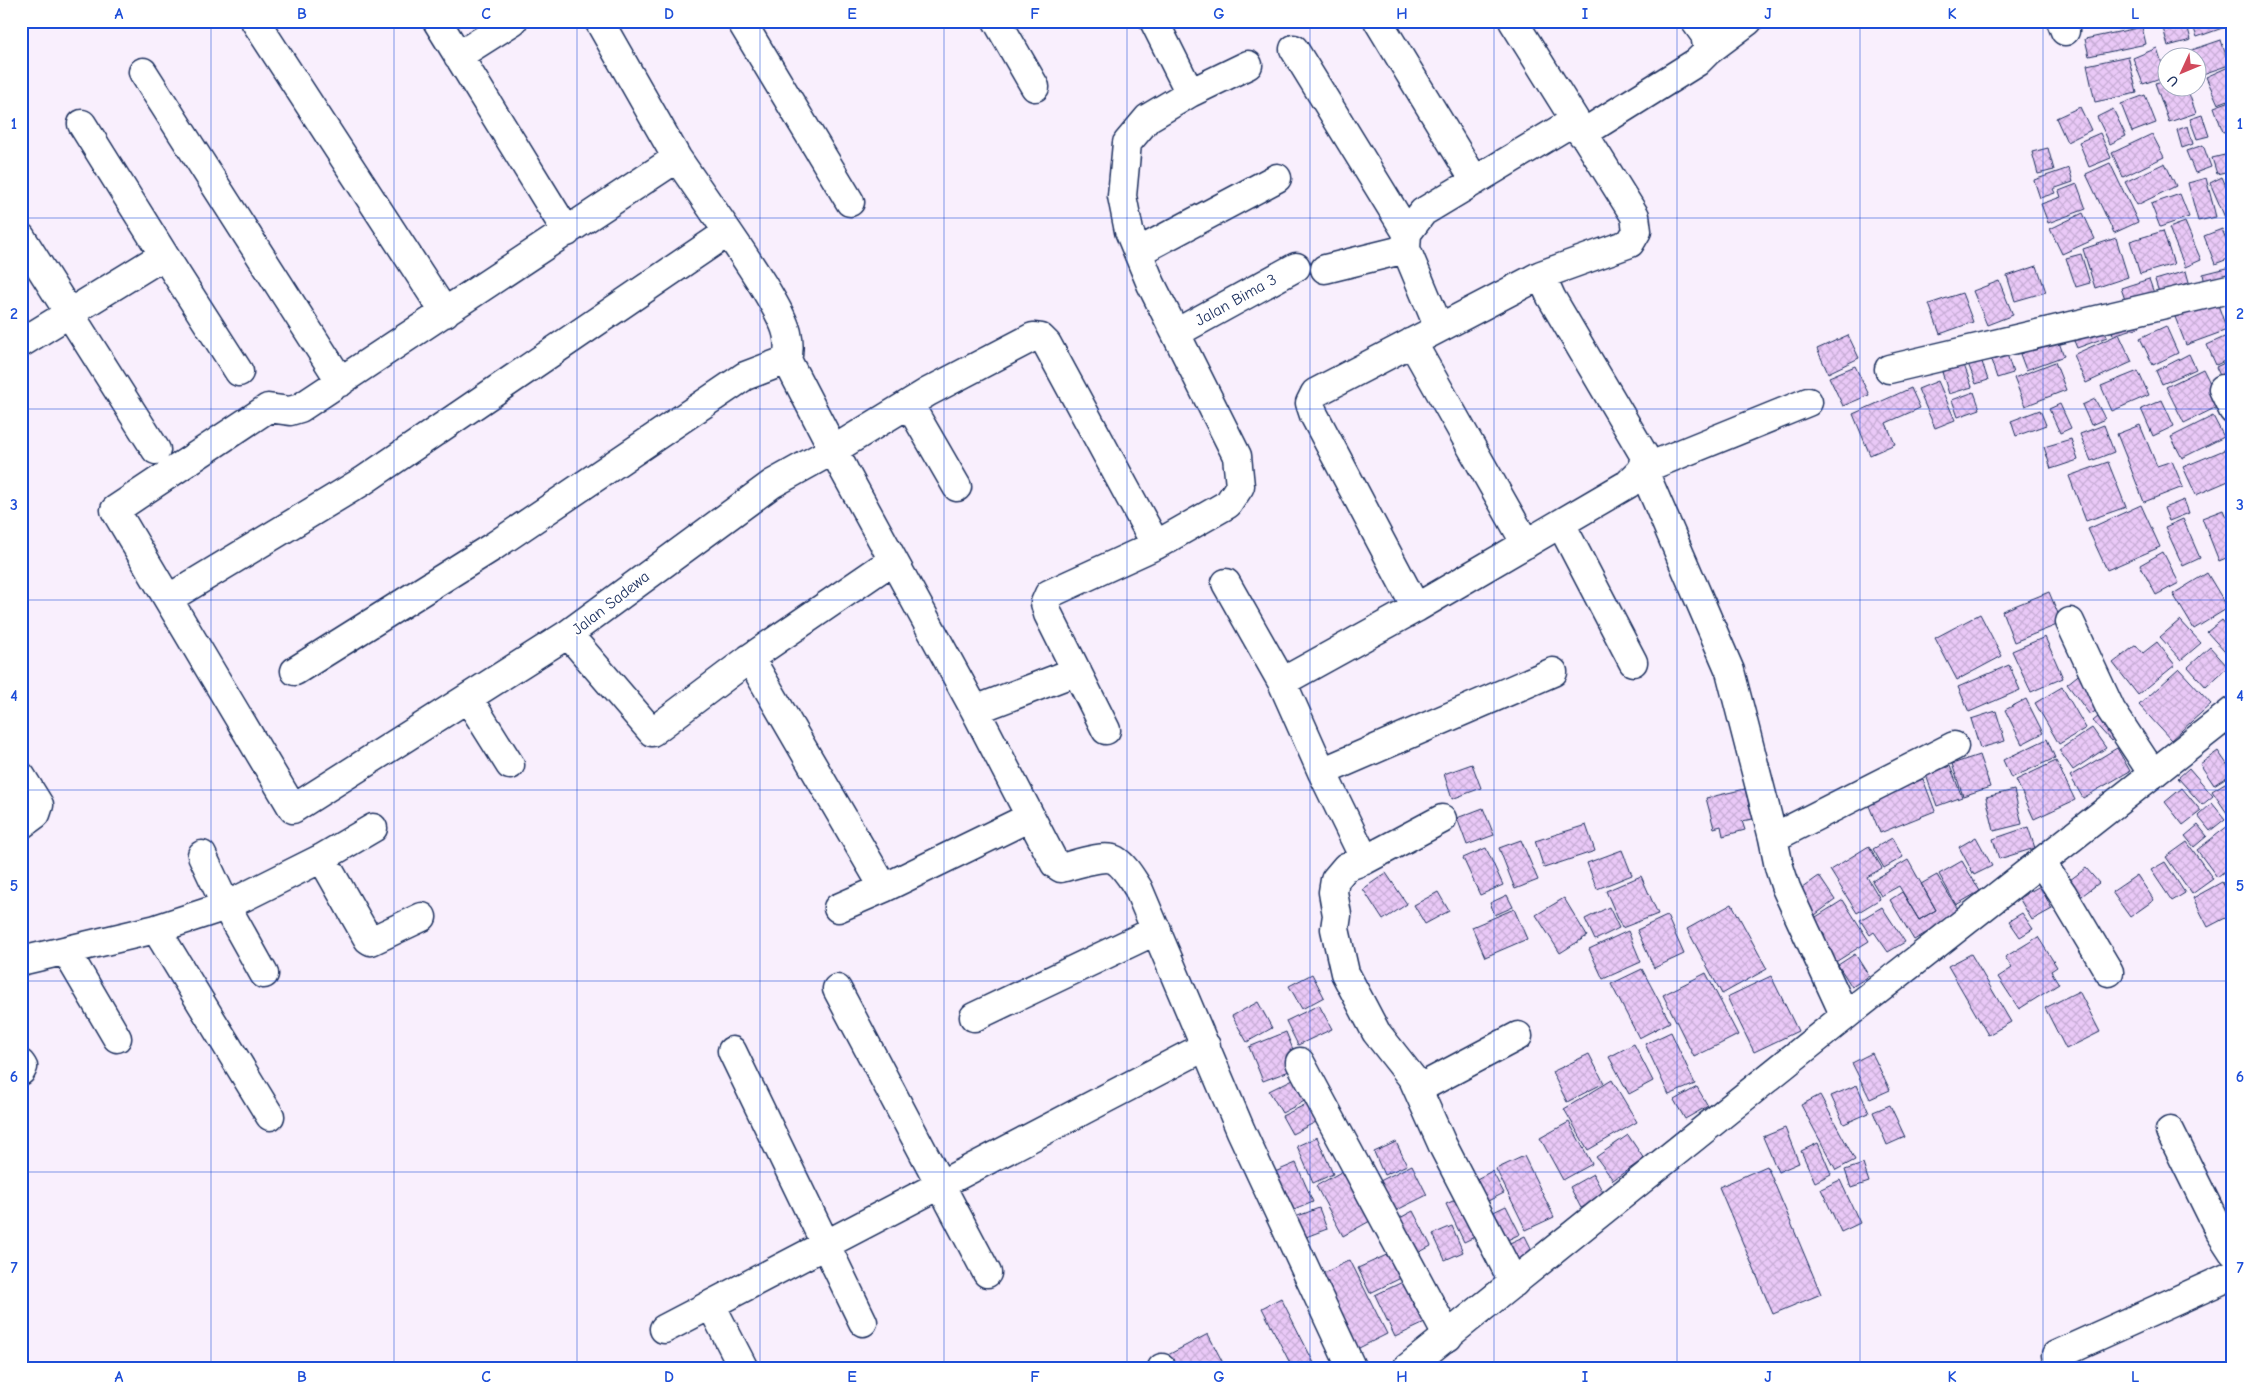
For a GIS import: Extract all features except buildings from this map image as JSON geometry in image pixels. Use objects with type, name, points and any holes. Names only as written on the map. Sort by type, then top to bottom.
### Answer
[{"type":"street","points":[[256,21],[445,313]]},
{"type":"street","points":[[437,21],[568,232]]},
{"type":"street","points":[[458,56],[513,21]]},
{"type":"street","points":[[599,21],[677,158],[728,232],[775,307],[787,332],[789,353],[787,360],[892,560],[975,710],[1049,855],[1055,864],[1061,868],[1098,859],[1114,860],[1126,870],[1138,888],[1241,1131],[1352,1369]]},
{"type":"street","points":[[741,21],[850,202]]},
{"type":"street","points":[[996,21],[1035,87]]},
{"type":"street","points":[[1154,21],[1190,93]]},
{"type":"street","points":[[1378,21],[1475,181]]},
{"type":"street","points":[[1416,608],[1314,415],[1310,403],[1315,393],[1540,275],[1630,243],[1637,231],[1635,216],[1513,21]]},
{"type":"street","points":[[1695,21],[1705,35],[1708,51]]},
{"type":"street","points":[[1325,269],[1406,241],[1423,212],[1475,181],[1696,62],[1748,21]]},
{"type":"street","points":[[1294,49],[1406,241],[1439,328]]},
{"type":"street","points":[[1106,730],[1048,614],[1045,603],[1049,594],[1156,544],[1228,504],[1240,486],[1238,456],[1151,284],[1130,231],[1122,196],[1127,143],[1148,118],[1190,93],[1248,65]]},
{"type":"street","points":[[143,72],[341,382]]},
{"type":"street","points":[[82,124],[239,372]]},
{"type":"street","points":[[568,634],[293,809],[115,510],[268,408],[290,412],[341,382],[677,158]]},
{"type":"street","points":[[1138,252],[1277,178]]},
{"type":"street","points":[[168,599],[363,481],[728,232]]},
{"type":"street","points":[[21,236],[156,450]]},
{"type":"street","points":[[21,343],[164,255]]},
{"type":"street","name":"Jalan Bima 3","points":[[1176,333],[1296,267]]},
{"type":"street","points":[[1540,275],[1644,455],[1643,469],[1730,671],[1779,867],[1786,888],[1845,1016]]},
{"type":"street","points":[[1889,368],[2233,288]]},
{"type":"street","name":"Jalan Sadewa","points":[[750,658],[652,732],[568,634],[772,484],[835,449],[909,404],[1033,337],[1041,338],[1047,344],[1156,544]]},
{"type":"street","points":[[1412,342],[1526,544]]},
{"type":"street","points":[[295,670],[494,546],[745,376],[787,360]]},
{"type":"street","points":[[1282,682],[1416,608],[1628,484],[1643,469],[1808,402]]},
{"type":"street","points":[[909,404],[957,487]]},
{"type":"street","points":[[1560,524],[1633,662]]},
{"type":"street","points":[[884,888],[750,658],[892,560]]},
{"type":"street","points":[[1226,583],[1282,682],[1322,772],[1365,860]]},
{"type":"street","points":[[2070,622],[2111,710],[2153,774]]},
{"type":"street","points":[[975,710],[1077,671]]},
{"type":"street","points":[[1322,772],[1553,672]]},
{"type":"street","points":[[468,698],[510,765]]},
{"type":"street","points":[[1406,1369],[1845,1016],[2233,711]]},
{"type":"street","points":[[1773,838],[1954,746]]},
{"type":"street","points":[[21,776],[39,805],[36,814],[21,825]]},
{"type":"street","points":[[838,908],[884,888],[1030,817]]},
{"type":"street","points":[[1442,819],[1365,860],[1346,867],[1335,880],[1333,892],[1337,915],[1335,929],[1346,973],[1376,1032],[1413,1079],[1443,1146],[1514,1283]]},
{"type":"street","points":[[21,961],[30,957],[66,951],[156,929],[226,906],[322,858],[373,828]]},
{"type":"street","points":[[202,855],[226,906],[264,974]]},
{"type":"street","points":[[322,858],[368,940],[371,941],[422,917]]},
{"type":"street","points":[[2041,862],[2062,893],[2108,972]]},
{"type":"street","points":[[156,929],[270,1116]]},
{"type":"street","points":[[974,1017],[1157,930]]},
{"type":"street","points":[[66,951],[117,1038]]},
{"type":"street","points":[[837,989],[942,1184],[986,1272]]},
{"type":"street","points":[[1418,1089],[1518,1036]]},
{"type":"street","points":[[664,1329],[1206,1046]]},
{"type":"street","points":[[732,1051],[824,1245],[863,1322]]},
{"type":"street","points":[[1300,1062],[1448,1337]]},
{"type":"street","points":[[21,1064],[23,1067],[21,1071]]},
{"type":"street","points":[[2170,1131],[2220,1232],[2233,1252]]},
{"type":"street","points":[[2056,1355],[2233,1275]]},
{"type":"street","points":[[711,1305],[744,1369]]}]
